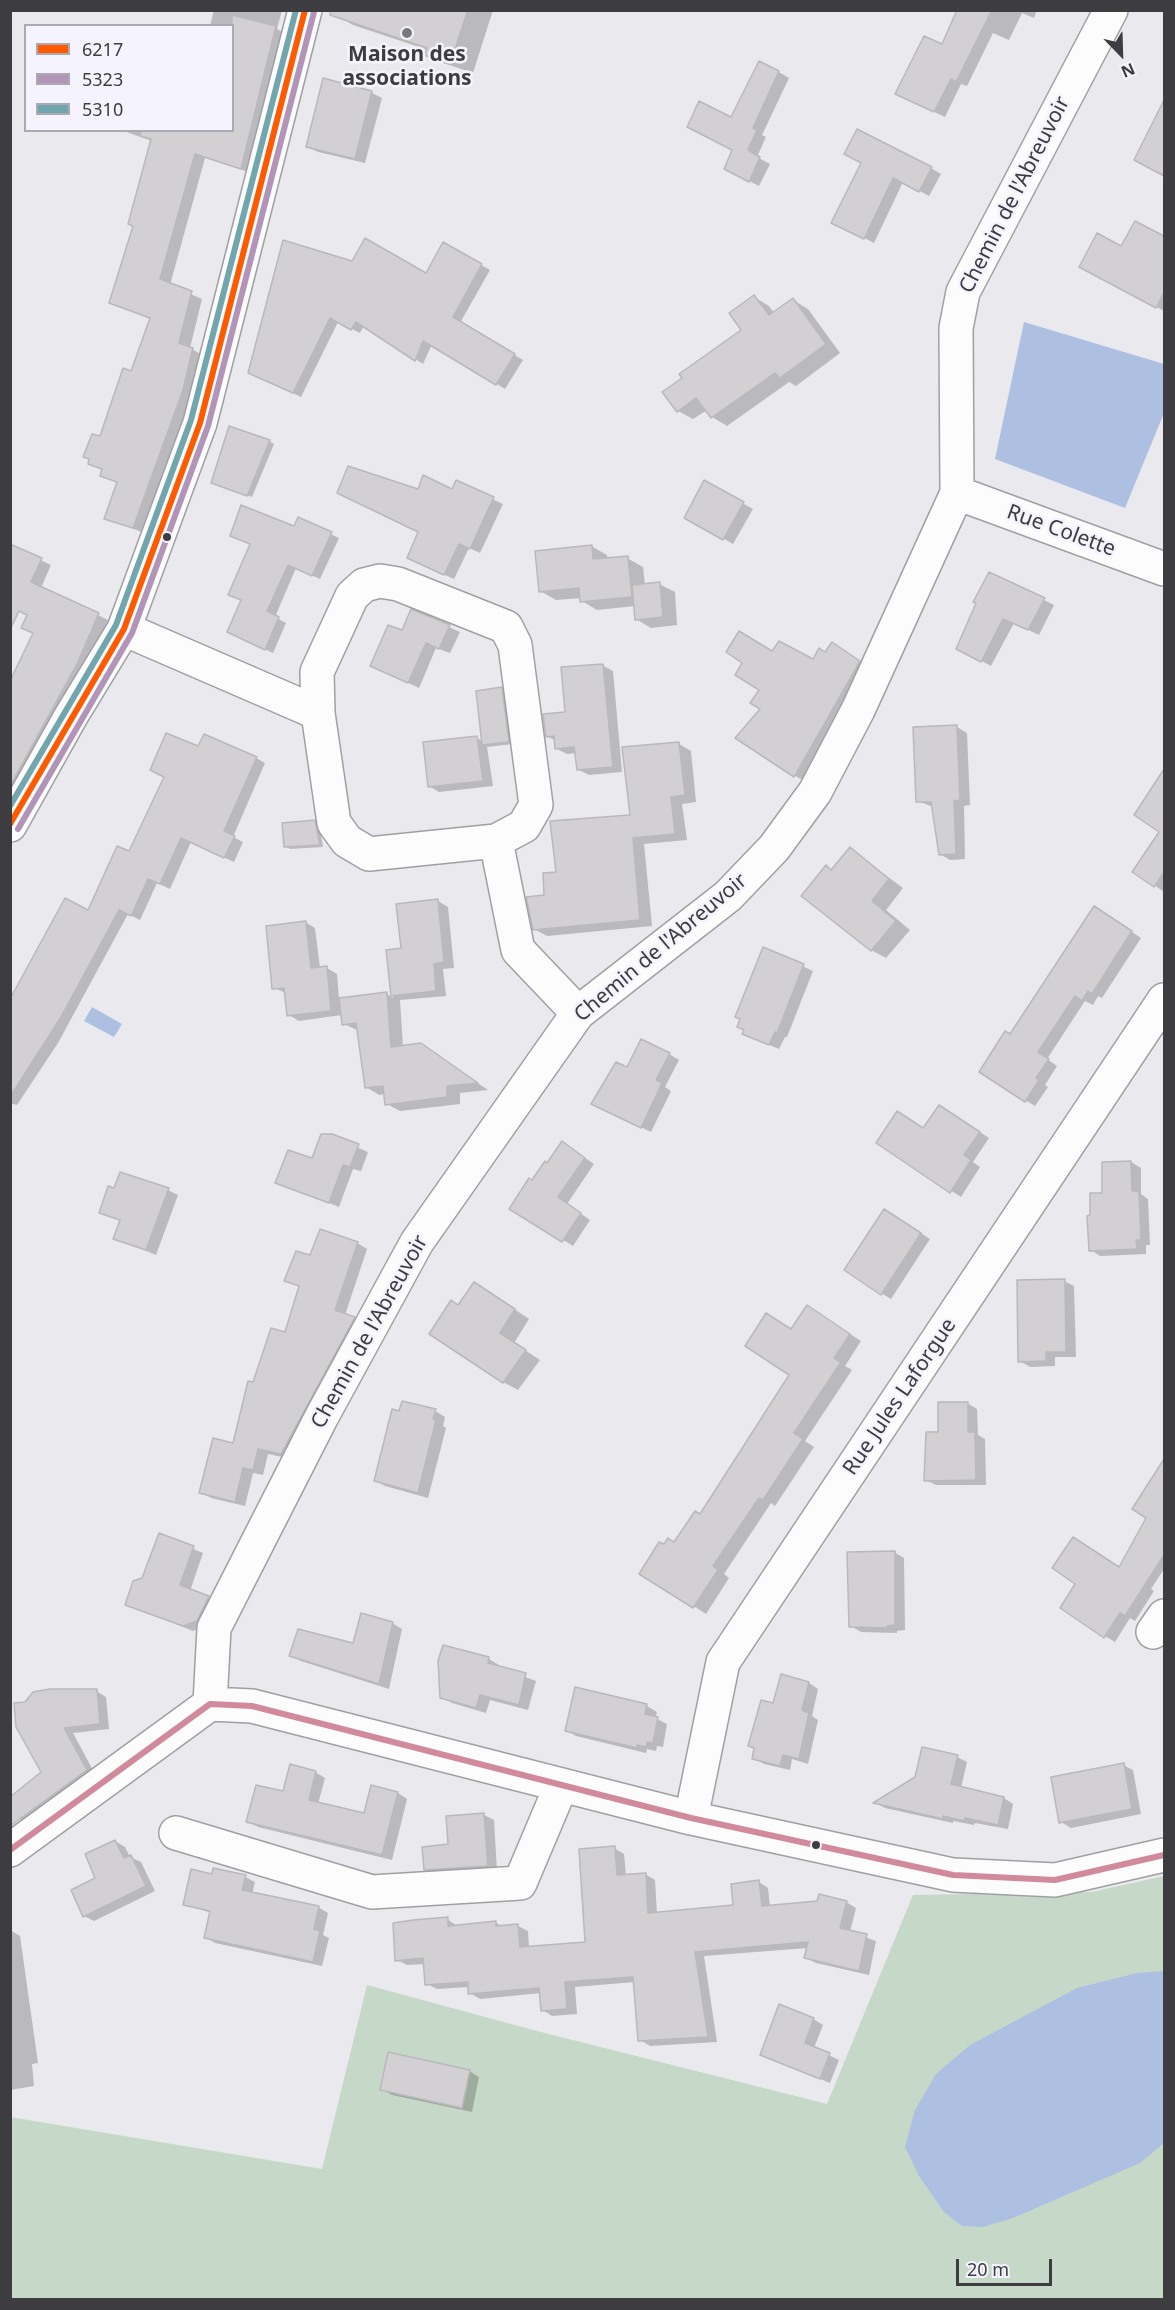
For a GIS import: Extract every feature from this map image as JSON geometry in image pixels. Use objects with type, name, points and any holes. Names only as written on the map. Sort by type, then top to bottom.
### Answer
[{"type":"street","points":[[10,825],[71,716],[124,629],[200,423],[305,10]]},
{"type":"street","name":"Chemin de l'Abreuvoir","points":[[210,1704],[214,1628],[321,1418],[417,1242],[578,1013],[728,896],[774,848],[815,792],[858,710],[957,493],[956,328],[963,292],[1111,10]]},
{"type":"street","name":"Rue Colette","points":[[957,493],[1164,569]]},
{"type":"street","points":[[380,581],[398,584],[506,627],[515,645],[536,805],[524,826],[496,841],[369,854],[347,841],[334,823],[318,713],[317,672],[352,596],[364,585],[380,581]]},
{"type":"street","points":[[124,629],[318,713]]},
{"type":"street","points":[[496,841],[518,950],[578,1013]]},
{"type":"street","name":"Rue Jules Laforgue","points":[[691,1818],[723,1662],[1164,1000]]},
{"type":"street","points":[[10,1850],[210,1704],[252,1706],[691,1818],[953,1875],[1055,1880],[1164,1855]]},
{"type":"street","points":[[176,1833],[372,1892],[520,1882],[561,1786]]},
{"type":"green space","points":[[1164,1876],[1164,2299],[11,2299],[10,2117],[322,2169],[367,1985],[537,2031],[827,2104],[913,1895],[1092,1892]]},
{"type":"water","points":[[1024,322],[1164,364],[1164,413],[1125,508],[995,459]]},
{"type":"water","points":[[92,1007],[122,1024],[114,1037],[84,1021]]},
{"type":"water","points":[[1164,1971],[1164,2143],[1140,2163],[1013,2218],[983,2227],[962,2226],[944,2212],[919,2176],[905,2147],[915,2110],[936,2074],[970,2045],[1077,1988],[1137,1973]]},
{"type":"building","name":"Maison des associations","points":[[330,10],[468,10],[450,64],[424,55],[427,48],[330,15]]},
{"type":"building","points":[[957,10],[992,10],[956,82],[951,79],[934,112],[895,94],[924,36],[942,44]]},
{"type":"building","points":[[232,15],[276,26],[241,169],[195,154],[160,279],[192,291],[179,343],[193,348],[183,390],[133,528],[104,519],[117,482],[100,476],[102,469],[88,464],[89,459],[83,457],[92,434],[100,436],[123,368],[131,371],[150,318],[109,303],[133,226],[128,224],[151,139],[140,136],[141,132],[234,132],[234,24],[232,24]]},
{"type":"building","points":[[759,61],[779,71],[753,128],[757,130],[748,150],[760,157],[749,182],[724,169],[732,150],[687,127],[699,101],[731,117]]},
{"type":"building","points":[[323,78],[372,91],[355,159],[306,147]]},
{"type":"building","points":[[1164,100],[1164,176],[1134,160]]},
{"type":"building","points":[[857,129],[932,167],[919,192],[893,178],[864,239],[831,223],[861,163],[844,154]]},
{"type":"building","points":[[1135,221],[1164,236],[1164,292],[1156,308],[1079,267],[1097,233],[1121,246]]},
{"type":"building","points":[[365,238],[426,273],[443,242],[482,264],[453,317],[515,354],[496,385],[423,341],[415,361],[356,322],[351,330],[330,318],[293,393],[248,373],[283,240],[352,261]]},
{"type":"building","points":[[754,295],[769,315],[793,298],[826,344],[780,378],[775,373],[711,418],[696,398],[677,412],[662,392],[682,378],[679,374],[741,330],[729,313]]},
{"type":"building","points":[[229,426],[270,440],[247,496],[211,483]]},
{"type":"building","points":[[348,466],[418,489],[423,475],[452,489],[456,480],[494,497],[470,549],[459,544],[444,575],[407,558],[418,532],[337,493]]},
{"type":"building","points":[[704,480],[744,502],[723,540],[684,518]]},
{"type":"building","points":[[241,505],[294,526],[298,517],[332,532],[312,576],[288,565],[267,611],[279,617],[265,650],[227,632],[241,600],[228,595],[250,544],[230,536]]},
{"type":"building","points":[[10,544],[42,558],[31,582],[99,613],[77,664],[10,786],[10,681],[33,633],[21,628],[27,615],[19,611],[10,630]]},
{"type":"building","points":[[592,545],[593,559],[628,556],[632,597],[580,602],[579,588],[539,592],[535,551]]},
{"type":"building","points":[[989,572],[1045,598],[1028,630],[1003,619],[981,662],[956,649],[976,603],[973,602]]},
{"type":"building","points":[[660,582],[663,617],[635,620],[632,585]]},
{"type":"building","points":[[411,609],[450,625],[439,649],[426,643],[408,683],[370,666],[388,625],[402,630]]},
{"type":"building","points":[[739,631],[772,651],[779,641],[813,659],[819,648],[825,652],[832,642],[860,661],[794,777],[735,738],[760,709],[750,703],[759,690],[735,675],[742,663],[726,652]]},
{"type":"building","points":[[603,664],[613,767],[577,770],[574,747],[555,749],[554,736],[546,737],[543,714],[565,712],[561,667]]},
{"type":"building","points":[[502,687],[509,742],[482,745],[476,691]]},
{"type":"building","points":[[957,725],[960,800],[954,801],[956,854],[939,855],[931,802],[916,802],[913,727]]},
{"type":"building","points":[[166,733],[198,746],[204,734],[257,757],[224,831],[235,836],[224,858],[181,838],[160,884],[148,879],[131,916],[119,910],[61,1017],[10,1097],[10,999],[65,898],[88,910],[117,846],[129,851],[164,777],[150,770]]},
{"type":"building","points":[[477,736],[483,781],[428,787],[423,742]]},
{"type":"building","points":[[679,742],[685,795],[671,797],[675,834],[633,838],[640,920],[533,930],[526,897],[544,895],[543,873],[556,872],[550,821],[630,815],[622,747]]},
{"type":"building","points":[[1164,769],[1164,872],[1154,887],[1132,872],[1159,832],[1134,815]]},
{"type":"building","points":[[315,820],[320,845],[284,847],[282,823]]},
{"type":"building","points":[[850,847],[889,879],[872,901],[896,921],[871,951],[801,896],[826,865],[831,870]]},
{"type":"building","points":[[438,899],[444,962],[434,964],[436,991],[391,996],[386,950],[401,948],[396,904]]},
{"type":"building","points":[[1094,906],[1132,931],[1092,994],[1088,991],[1082,1001],[1075,996],[1038,1052],[1049,1059],[1036,1078],[1039,1080],[1025,1102],[979,1072],[1005,1031],[1010,1034]]},
{"type":"building","points":[[306,921],[311,968],[327,966],[331,1011],[287,1016],[284,988],[272,989],[266,926]]},
{"type":"building","points":[[763,947],[804,964],[777,1033],[775,1032],[769,1045],[742,1034],[744,1030],[737,1027],[740,1019],[735,1017]]},
{"type":"building","points":[[387,992],[391,1047],[421,1043],[478,1083],[447,1086],[447,1097],[385,1105],[383,1086],[365,1088],[356,1023],[342,1025],[339,998]]},
{"type":"building","points":[[641,1039],[670,1053],[656,1080],[662,1083],[641,1128],[591,1104],[616,1062],[627,1067]]},
{"type":"building","points":[[939,1105],[980,1132],[964,1155],[971,1160],[950,1193],[876,1143],[897,1111],[923,1128]]},
{"type":"building","points":[[321,1134],[332,1134],[359,1144],[350,1167],[343,1165],[329,1203],[275,1183],[288,1150],[312,1158]]},
{"type":"building","points":[[562,1141],[585,1158],[558,1197],[581,1213],[562,1242],[509,1209],[529,1178],[532,1180]]},
{"type":"building","points":[[1131,1161],[1132,1191],[1139,1191],[1141,1240],[1136,1240],[1137,1249],[1089,1251],[1087,1216],[1090,1215],[1090,1193],[1102,1193],[1102,1162]]},
{"type":"building","points":[[120,1172],[169,1188],[146,1250],[113,1239],[120,1220],[99,1213],[108,1186],[114,1188]]},
{"type":"building","points":[[884,1209],[921,1233],[881,1295],[844,1270]]},
{"type":"building","points":[[320,1229],[358,1242],[335,1310],[355,1317],[281,1454],[258,1449],[253,1470],[243,1468],[235,1502],[199,1493],[213,1438],[233,1443],[248,1381],[253,1382],[271,1328],[285,1332],[299,1286],[284,1281],[296,1251],[310,1255]]},
{"type":"building","points":[[1065,1279],[1066,1352],[1046,1352],[1046,1361],[1018,1362],[1017,1280]]},
{"type":"building","points":[[474,1282],[515,1309],[500,1333],[526,1350],[503,1383],[429,1334],[451,1300],[458,1305]]},
{"type":"building","points":[[807,1305],[850,1334],[834,1358],[841,1362],[794,1433],[803,1439],[763,1500],[759,1498],[713,1566],[718,1570],[693,1608],[639,1574],[659,1542],[664,1544],[668,1538],[674,1542],[695,1511],[700,1514],[789,1375],[745,1346],[766,1313],[791,1329]]},
{"type":"building","points":[[402,1401],[436,1409],[433,1419],[436,1420],[418,1493],[374,1481],[392,1409],[399,1411]]},
{"type":"building","points":[[938,1402],[968,1402],[968,1432],[975,1432],[976,1480],[924,1481],[926,1432],[938,1432]]},
{"type":"building","points":[[1164,1459],[1164,1555],[1125,1616],[1120,1613],[1104,1638],[1060,1608],[1075,1584],[1052,1568],[1073,1537],[1119,1567],[1146,1518],[1132,1509]]},
{"type":"building","points":[[159,1533],[194,1546],[180,1585],[209,1596],[197,1621],[183,1626],[125,1605],[133,1581],[142,1578]]},
{"type":"building","points":[[895,1551],[895,1625],[887,1626],[888,1628],[849,1627],[847,1552]]},
{"type":"building","points":[[361,1613],[393,1622],[379,1684],[289,1656],[298,1629],[353,1643]]},
{"type":"building","points":[[443,1645],[489,1657],[488,1663],[526,1673],[519,1705],[480,1695],[476,1708],[440,1698],[438,1661]]},
{"type":"building","points":[[781,1674],[809,1682],[802,1710],[809,1713],[799,1759],[783,1755],[780,1766],[752,1759],[754,1748],[748,1746],[761,1700],[773,1703]]},
{"type":"building","points":[[575,1687],[647,1704],[645,1714],[658,1717],[653,1743],[647,1742],[646,1747],[637,1745],[637,1748],[565,1731]]},
{"type":"building","points":[[50,1689],[97,1689],[100,1724],[64,1728],[87,1770],[10,1826],[10,1797],[41,1772],[16,1727],[14,1703],[25,1702],[33,1692]]},
{"type":"building","points":[[922,1747],[958,1755],[951,1784],[1004,1797],[998,1825],[965,1818],[964,1821],[943,1816],[943,1819],[873,1803],[915,1777]]},
{"type":"building","points":[[1124,1763],[1132,1809],[1059,1823],[1051,1777]]},
{"type":"building","points":[[290,1764],[316,1771],[309,1800],[364,1813],[371,1785],[398,1792],[382,1855],[246,1822],[256,1785],[283,1791]]},
{"type":"building","points":[[484,1813],[488,1866],[424,1870],[422,1847],[448,1844],[446,1816]]},
{"type":"building","points":[[115,1840],[124,1858],[131,1855],[146,1886],[83,1917],[71,1890],[95,1878],[85,1854]]},
{"type":"building","points":[[615,1846],[617,1875],[646,1873],[648,1913],[733,1905],[731,1884],[759,1880],[762,1906],[817,1901],[819,1894],[847,1901],[840,1928],[867,1934],[859,1971],[804,1958],[808,1942],[695,1952],[708,2037],[638,2041],[633,1977],[565,1982],[567,2009],[541,2011],[539,1988],[468,1994],[468,1982],[425,1985],[423,1958],[395,1961],[393,1923],[413,1920],[448,1917],[448,1926],[496,1921],[496,1926],[518,1924],[520,1947],[585,1942],[579,1849]]},
{"type":"building","points":[[213,1868],[246,1875],[242,1890],[319,1906],[314,1929],[320,1931],[313,1962],[204,1938],[210,1911],[183,1905],[191,1869],[212,1874]]},
{"type":"building","points":[[779,2004],[814,2018],[805,2043],[830,2053],[820,2079],[760,2055]]},
{"type":"building","points":[[388,2052],[470,2070],[462,2108],[380,2090]]},
{"type":"transit line","name":"5310","points":[[10,806],[116,625],[191,420],[296,10]]},
{"type":"transit line","name":"6217","points":[[10,824],[124,629],[200,423],[305,10]]},
{"type":"transit line","name":"5323","points":[[18,829],[132,633],[208,426],[314,12]]},
{"type":"transit line","points":[[10,1850],[210,1704],[252,1706],[691,1818],[953,1875],[1055,1880],[1164,1855]]},
{"type":"place","name":"Maison des associations","points":[[407,33]]}]
